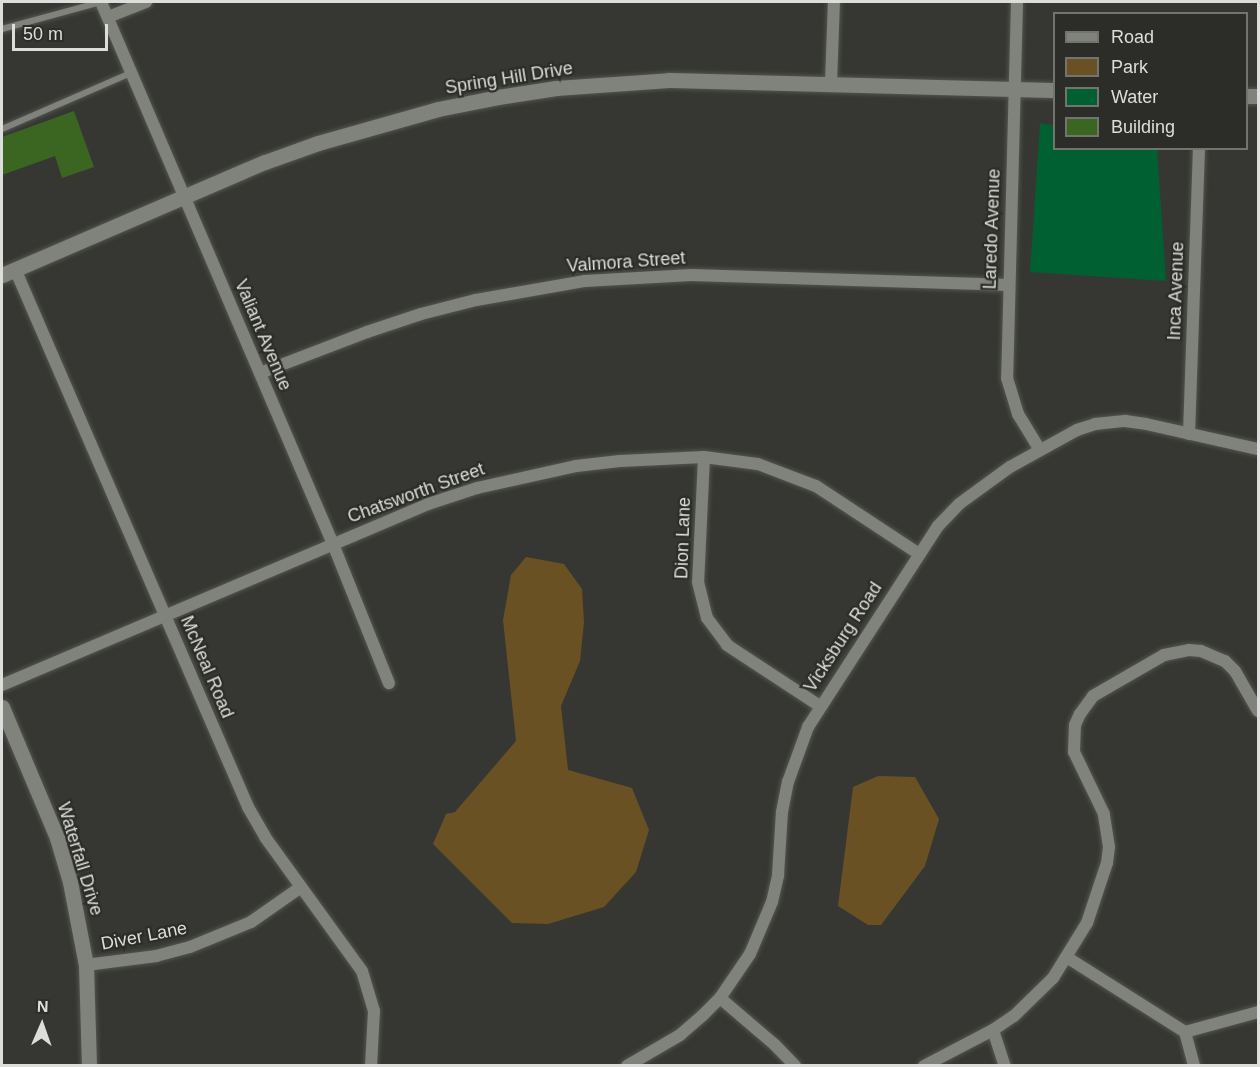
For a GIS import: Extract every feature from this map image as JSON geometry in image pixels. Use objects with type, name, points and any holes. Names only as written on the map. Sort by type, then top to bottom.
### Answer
[{"type":"main road","name":"Spring Hill Drive","points":[[6,270],[318,143],[395,119],[498,97],[556,88],[669,80],[1053,90]]},
{"type":"main road","name":"Waterfall Drive","points":[[2,707],[57,838],[70,882],[86,965],[90,1027],[89,1065]]},
{"type":"street","name":"Valiant Avenue","points":[[101,2],[333,544],[389,683]]},
{"type":"street","points":[[108,17],[146,2]]},
{"type":"street","points":[[831,83],[834,2]]},
{"type":"street","name":"Laredo Avenue","points":[[1017,2],[1007,378],[1018,414],[1040,450]]},
{"type":"street","name":"Inca Avenue","points":[[1189,434],[1199,150]]},
{"type":"street","name":"McNeal Road","points":[[6,270],[165,615],[248,807],[265,837],[362,971],[370,991],[375,1030],[372,1065]]},
{"type":"street","name":"Valmora Street","points":[[260,373],[421,314],[476,300],[585,281],[691,274],[1008,285]]},
{"type":"street","name":"Vicksburg Road","points":[[627,1065],[680,1035],[720,998],[750,954],[772,902],[778,875],[782,812],[796,755],[820,706],[938,526],[959,504],[983,485],[1077,430],[1111,422],[1146,424],[1258,449]]},
{"type":"street","name":"Chatsworth Street","points":[[2,686],[428,504],[525,476],[620,461],[704,457],[758,464],[807,481],[919,554]]},
{"type":"street","name":"Dion Lane","points":[[704,457],[698,582],[707,618],[727,645],[820,706]]},
{"type":"street","points":[[924,1065],[993,1030],[1036,997],[1068,958],[1087,923],[1107,863],[1109,847],[1104,814],[1074,752],[1076,725],[1092,696],[1164,655],[1189,650],[1201,651],[1224,661],[1235,671],[1258,711]]},
{"type":"street","name":"Diver Lane","points":[[86,965],[156,956],[221,936],[251,922],[301,887]]},
{"type":"street","points":[[1068,958],[1185,1032],[1194,1065]]},
{"type":"street","points":[[720,998],[776,1045],[795,1065]]},
{"type":"street","points":[[1185,1032],[1258,1012]]},
{"type":"street","points":[[993,1030],[1005,1065]]},
{"type":"lane","points":[[2,29],[101,2]]},
{"type":"lane","points":[[2,129],[131,73]]},
{"type":"green space","points":[[526,557],[564,564],[582,589],[584,622],[580,661],[561,706],[568,770],[632,788],[649,830],[636,872],[604,907],[548,924],[512,923],[433,844],[446,814],[455,812],[516,741],[503,620],[511,575]]},
{"type":"green space","points":[[878,776],[915,777],[939,819],[925,866],[881,925],[868,925],[838,906],[853,787]]},
{"type":"water","points":[[1040,123],[1053,125],[1053,150],[1157,150],[1166,281],[1030,272]]},
{"type":"building","points":[[74,111],[94,167],[62,178],[55,156],[2,175],[2,137]]}]
